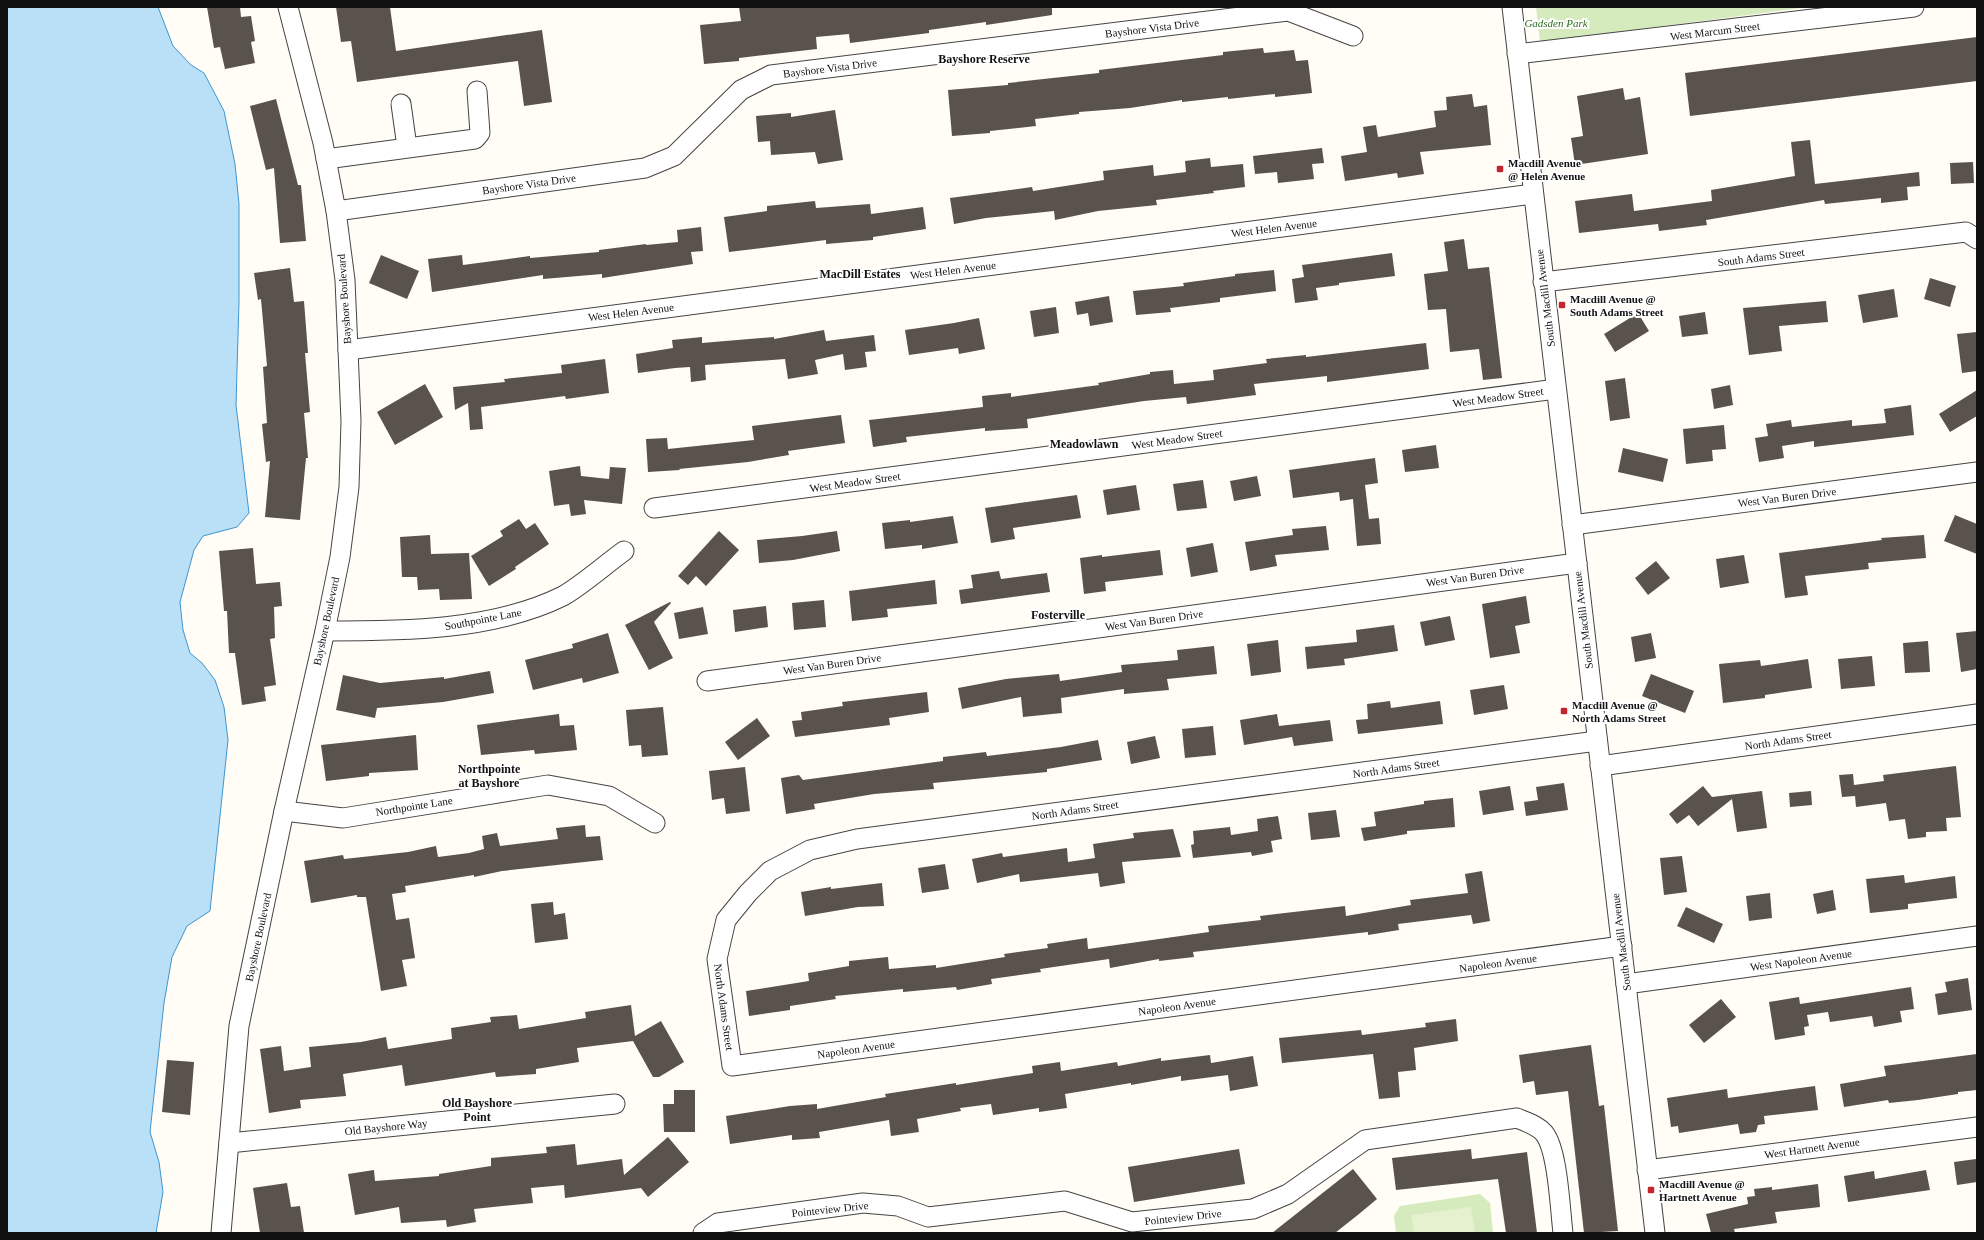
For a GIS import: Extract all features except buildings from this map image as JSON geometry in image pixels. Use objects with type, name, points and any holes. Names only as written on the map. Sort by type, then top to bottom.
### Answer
[{"type":"street","name":"Bayshore Boulevard","points":[[221,1233],[240,1026],[284,811],[325,631],[340,557],[349,487],[351,421],[345,280],[336,211],[326,159],[288,7]]},
{"type":"street","name":"South Macdill Avenue","points":[[1512,7],[1543,282],[1622,946],[1654,1233]]},
{"type":"street","name":"West Marcum Street","points":[[1517,54],[1914,7]]},
{"type":"street","name":"Bayshore Vista Drive","points":[[336,211],[645,168],[674,156],[741,90],[771,75],[1288,11],[1353,36]]},
{"type":"street","points":[[326,159],[475,139],[480,133],[477,91]]},
{"type":"street","points":[[401,104],[407,147]]},
{"type":"street","name":"West Helen Avenue","points":[[348,350],[1533,194]]},
{"type":"street","name":"South Adams Street","points":[[1543,282],[1966,232],[1977,239]]},
{"type":"street","name":"West Meadow Street","points":[[654,508],[1556,389]]},
{"type":"street","name":"West Van Buren Drive","points":[[1572,525],[1977,472]]},
{"type":"street","name":"Southpointe Lane","points":[[325,631],[408,631],[458,625],[523,612],[564,595],[624,550]]},
{"type":"street","name":"West Van Buren Drive","points":[[707,681],[1577,563]]},
{"type":"street","name":"North Adams Street","points":[[1600,766],[1977,714]]},
{"type":"street","name":"North Adams Street","points":[[732,1066],[717,959],[726,920],[748,893],[770,872],[810,850],[857,839],[1597,741]]},
{"type":"street","name":"Northpointe Lane","points":[[284,811],[343,818],[548,785],[609,796],[655,823]]},
{"type":"street","name":"West Napoleon Avenue","points":[[1626,984],[1977,936]]},
{"type":"street","name":"Napoleon Avenue","points":[[732,1066],[1622,946]]},
{"type":"street","name":"Old Bayshore Way","points":[[229,1143],[615,1104]]},
{"type":"street","name":"Pointeview Drive","points":[[703,1233],[718,1223],[863,1203],[898,1206],[928,1217],[1065,1201],[1132,1222],[1253,1209],[1288,1194],[1365,1140],[1517,1118],[1536,1126],[1545,1133],[1553,1154],[1563,1233]]},
{"type":"street","name":"West Hartnett Avenue","points":[[1647,1170],[1977,1126]]},
{"type":"green space","name":"Gadsden Park","points":[[1536,7],[1809,7],[1540,42]]},
{"type":"green space","points":[[1480,1194],[1490,1203],[1493,1233],[1396,1233],[1394,1216],[1400,1206]]},
{"type":"green space","points":[[1471,1207],[1475,1233],[1414,1233],[1411,1215]]},
{"type":"water","points":[[7,7],[158,7],[173,46],[191,65],[204,73],[224,111],[235,164],[239,204],[239,301],[236,405],[249,513],[237,527],[203,536],[194,550],[180,602],[183,630],[190,653],[202,663],[215,680],[224,707],[228,740],[210,911],[187,926],[172,957],[164,1003],[150,1132],[159,1162],[163,1192],[156,1233],[7,1233]]},
{"type":"place","name":"Macdill Avenue @ Helen Avenue","points":[[1500,169]]},
{"type":"place","name":"Macdill Avenue @ South Adams Street","points":[[1562,305]]},
{"type":"place","name":"Macdill Avenue @ North Adams Street","points":[[1564,711]]},
{"type":"place","name":"Macdill Avenue @ Hartnett Avenue","points":[[1651,1190]]},
{"type":"district","name":"Bayshore Reserve","points":[[984,59]]},
{"type":"district","name":"MacDill Estates","points":[[860,274]]},
{"type":"district","name":"Meadowlawn","points":[[1084,444]]},
{"type":"district","name":"Fosterville","points":[[1058,615]]},
{"type":"district","name":"Northpointe at Bayshore","points":[[489,776]]},
{"type":"district","name":"Old Bayshore Point","points":[[477,1110]]}]
